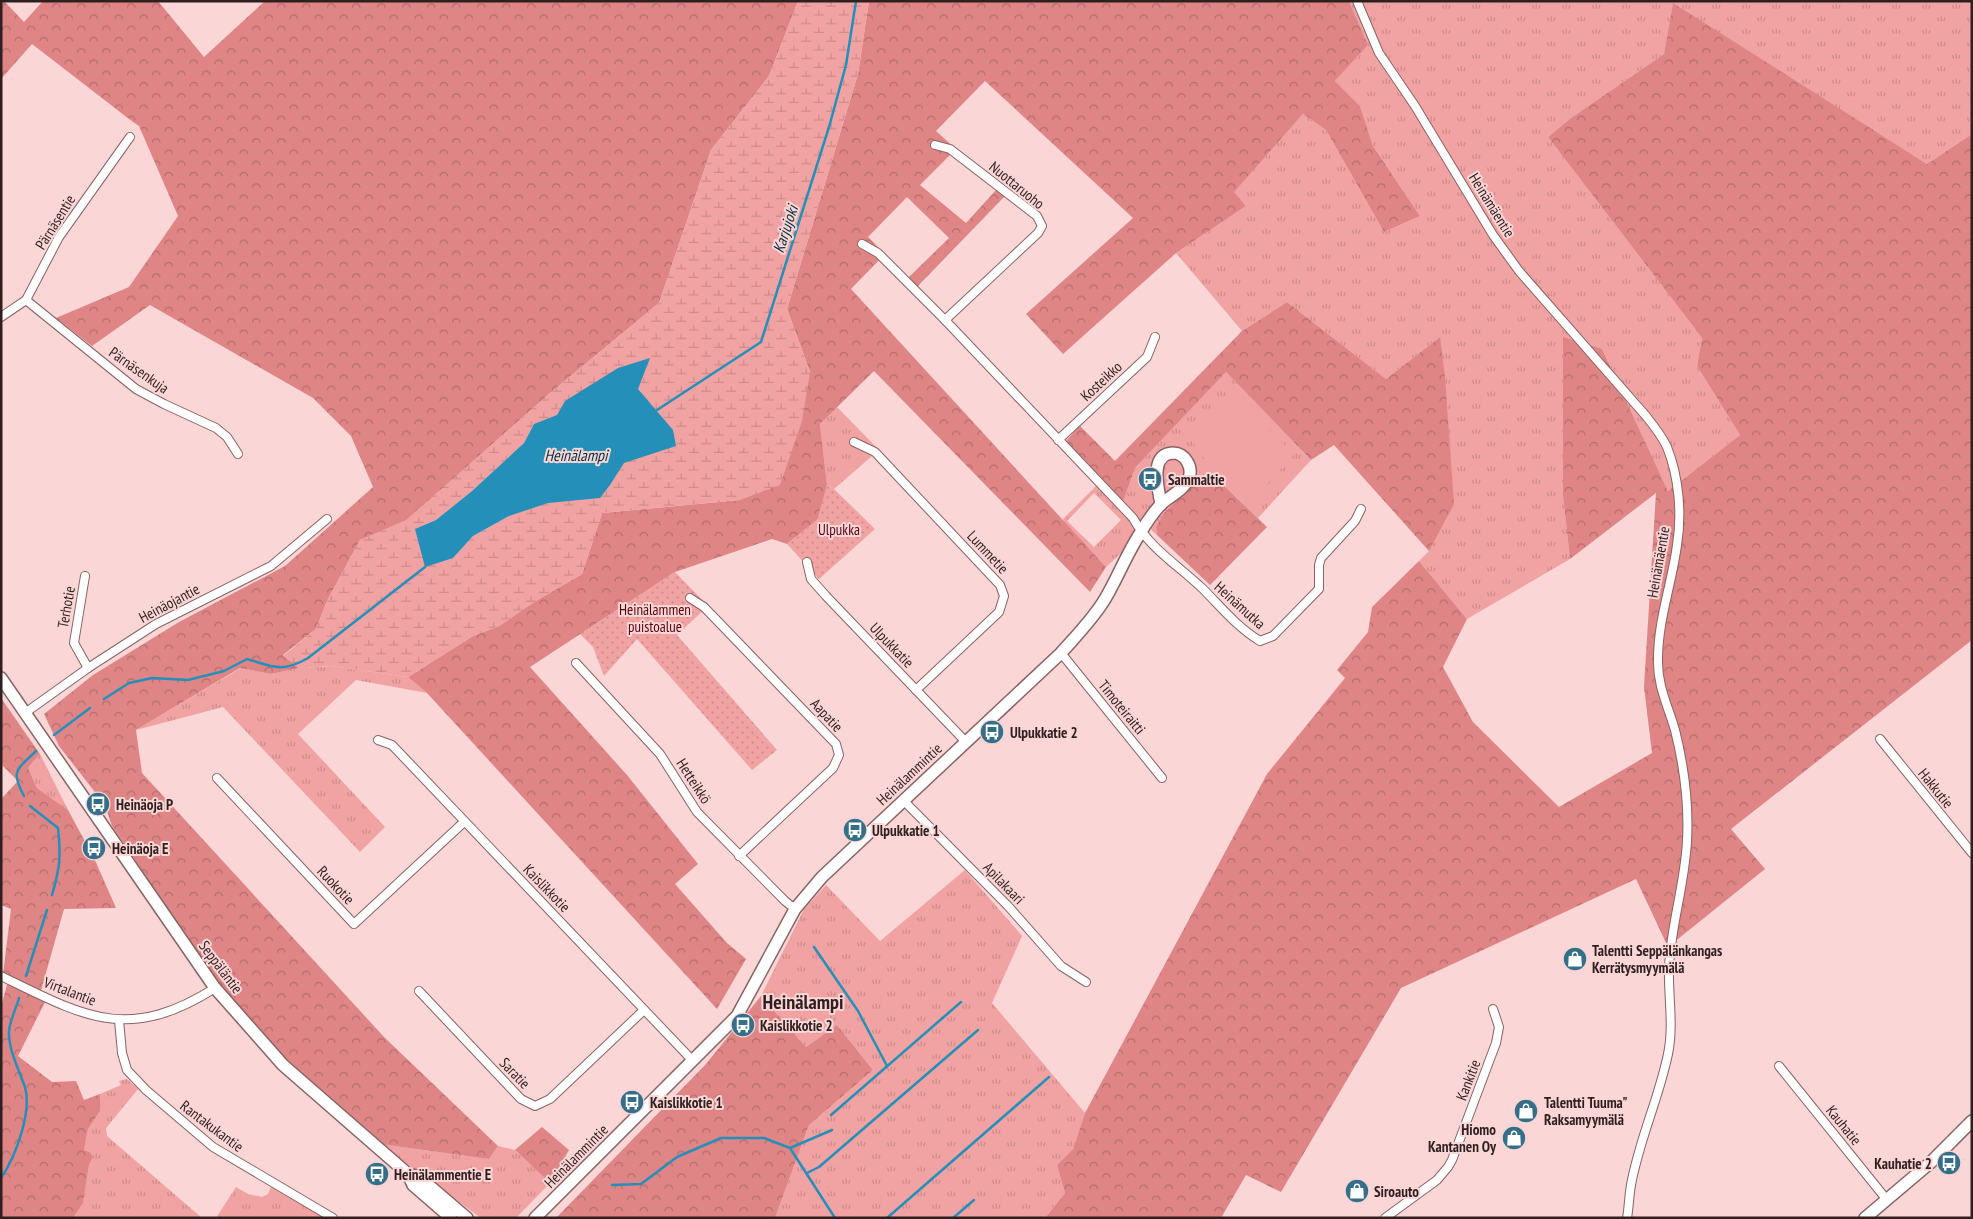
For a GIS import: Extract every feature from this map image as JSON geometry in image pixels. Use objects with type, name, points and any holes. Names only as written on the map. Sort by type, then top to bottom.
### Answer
[{"type":"street","name":"Heinämäentie","points":[[1357,1],[1379,52],[1415,106],[1493,235],[1519,271],[1646,416],[1660,434],[1672,465],[1678,493],[1679,528],[1662,619],[1658,648],[1658,672],[1680,756],[1686,793],[1688,839],[1669,968],[1671,1024],[1668,1053],[1632,1184],[1627,1218]]},
{"type":"street","name":"Pärnäsentie","points":[[1,318],[8,315],[26,300],[59,237],[130,137]]},
{"type":"street","name":"Nuottaruoho","points":[[934,145],[950,149],[1037,216],[1042,226],[1038,233],[945,320]]},
{"type":"street","points":[[862,244],[878,253],[945,320],[1133,518],[1141,532]]},
{"type":"street","name":"Pärnäsenkuja","points":[[26,300],[136,389],[216,428],[227,437],[238,454]]},
{"type":"street","name":"Kosteikko","points":[[1058,440],[1147,357],[1156,337]]},
{"type":"street","name":"Lummetie","points":[[854,442],[875,452],[1000,585],[1004,596],[998,612],[916,690]]},
{"type":"street","name":"Heinälammintie","points":[[534,1218],[737,1016],[795,909],[822,877],[1061,653],[1095,615],[1141,532],[1161,505]]},
{"type":"street","name":"Heinämutka","points":[[1141,532],[1149,543],[1203,589],[1249,635],[1260,641],[1273,636],[1319,589],[1319,565],[1321,558],[1354,521],[1361,509]]},
{"type":"street","name":"Heinäojantie","points":[[25,713],[88,668],[156,624],[271,566],[327,519]]},
{"type":"street","name":"Ulpukkatie","points":[[807,562],[811,579],[966,742]]},
{"type":"street","name":"Terhotie","points":[[85,576],[74,643],[88,668]]},
{"type":"street","name":"Aapatie","points":[[690,598],[704,607],[836,744],[839,755],[833,768],[739,856]]},
{"type":"street","name":"Timoteiraitti","points":[[1061,653],[1162,778]]},
{"type":"street","name":"Hetteikkö","points":[[576,663],[660,754],[697,812],[739,856],[795,909]]},
{"type":"street","name":"Seppäläntie","points":[[1,678],[215,988],[284,1065],[408,1174],[419,1177],[467,1218]]},
{"type":"street","name":"Hakkutie","points":[[1880,739],[1972,853]]},
{"type":"street","name":"Kaislikkotie","points":[[378,740],[392,746],[693,1061]]},
{"type":"street","name":"Ruokotie","points":[[216,778],[354,924],[464,822]]},
{"type":"street","name":"Apilakaari","points":[[903,800],[1008,906],[1061,966],[1086,982]]},
{"type":"street","name":"Virtalantie","points":[[1,976],[45,998],[86,1015],[119,1020],[167,1013],[185,1006],[215,988]]},
{"type":"street","name":"Saratie","points":[[418,991],[521,1099],[535,1106],[550,1099],[644,1010]]},
{"type":"street","name":"Kankitie","points":[[1385,1218],[1437,1180],[1452,1160],[1496,1043],[1499,1027],[1493,1009]]},
{"type":"street","name":"Rantakukantie","points":[[119,1020],[122,1053],[127,1070],[146,1090],[213,1147],[333,1218]]},
{"type":"street","name":"Kauhatie","points":[[1779,1066],[1887,1200]]},
{"type":"street","points":[[1865,1218],[1936,1158],[1972,1121]]},
{"type":"street","name":"Seppäläntie","points":[[408,1174],[412,1185],[451,1218]]},
{"type":"green space","points":[[1,1],[4,1],[24,22],[43,1],[158,1],[204,57],[265,1],[798,1],[769,76],[711,150],[659,303],[549,394],[406,521],[360,540],[327,601],[316,629],[283,655],[299,668],[271,674],[240,668],[136,730],[142,773],[384,1037],[498,1146],[489,1159],[380,1144],[309,1082],[248,1022],[212,974],[112,826],[105,805],[59,746],[44,714],[93,675],[179,622],[285,566],[373,487],[351,436],[313,398],[150,305],[92,346],[56,318],[129,287],[178,216],[139,126],[32,44],[1,79]]},
{"type":"green space","points":[[798,1],[869,1],[858,74],[787,309],[810,372],[802,421],[780,485],[740,500],[602,513],[582,574],[534,602],[499,626],[473,636],[408,677],[331,666],[299,668],[283,656],[316,629],[327,601],[360,540],[406,520],[549,394],[659,303],[711,150],[769,76]],"holes":[[[534,424],[509,516],[473,536],[453,558],[416,529],[436,520],[472,491],[524,443]]]},
{"type":"green space","points":[[869,1],[1349,1],[1368,45],[1335,81],[1360,106],[1373,146],[1420,216],[1384,232],[1326,130],[1303,114],[1234,192],[1246,206],[1176,253],[1063,354],[1026,314],[1133,218],[985,81],[936,131],[956,149],[920,185],[966,223],[996,190],[1005,196],[917,287],[909,277],[949,238],[907,197],[868,237],[885,254],[851,289],[1106,567],[1090,592],[874,371],[820,424],[827,485],[817,520],[787,544],[772,539],[675,572],[530,667],[627,775],[698,864],[675,884],[727,943],[746,959],[717,1009],[427,693],[408,677],[473,636],[499,626],[534,602],[582,574],[602,513],[740,500],[810,372],[787,309],[858,74]]},
{"type":"green space","points":[[1349,1],[1972,1],[1972,134],[1927,164],[1673,4],[1664,54],[1571,118],[1548,137],[1702,338],[1697,366],[1740,435],[1668,491],[1602,349],[1563,496],[1570,559],[1467,619],[1419,561],[1429,551],[1440,337],[1386,379],[1287,302],[1242,331],[1176,253],[1246,206],[1233,192],[1303,114],[1326,130],[1384,232],[1420,216],[1373,146],[1360,106],[1335,81],[1368,45]]},
{"type":"green space","points":[[1673,3],[1927,164],[1972,134],[1972,640],[1731,829],[1765,869],[1668,947],[1636,879],[1401,988],[1281,1192],[1246,1175],[1221,1218],[1045,1218],[1065,1193],[1057,1165],[1073,1149],[1085,1113],[1267,774],[1345,678],[1337,670],[1368,632],[1372,607],[1419,561],[1467,619],[1443,667],[1473,722],[1559,807],[1652,753],[1644,687],[1656,493],[1570,559],[1563,496],[1563,337],[1602,349],[1668,491],[1740,435],[1697,366],[1702,338],[1548,137],[1571,118],[1664,54]]},
{"type":"green space","points":[[1287,302],[1386,379],[1440,337],[1445,377],[1454,504],[1429,551],[1334,445],[1311,460],[1226,372],[1135,468],[1123,502],[1064,443],[1080,426],[1115,461],[1242,331]]},
{"type":"green space","points":[[1226,372],[1311,460],[1258,518],[1214,476],[1156,527],[1157,535],[1149,528],[1106,567],[1062,520],[1101,481],[1123,502],[1135,468]],"holes":[[[1094,493],[1121,520],[1094,547],[1067,521]]]},
{"type":"green space","points":[[1229,391],[1294,454],[1251,503],[1212,468],[1195,447],[1191,432]]},
{"type":"green space","points":[[837,407],[879,450],[834,489],[827,485],[820,424]]},
{"type":"green space","points":[[1214,476],[1267,527],[1210,585],[1157,535],[1156,527],[1164,513],[1195,484]]},
{"type":"green space","name":"Ulpukka","points":[[827,485],[834,489],[875,529],[819,579],[787,544],[817,520]]},
{"type":"green space","name":"Heinälammen puistoalue","points":[[675,572],[708,606],[677,635],[777,750],[752,770],[637,639],[604,676],[593,647],[580,634]]},
{"type":"green space","points":[[331,666],[408,677],[427,693],[356,680],[298,734],[385,827],[360,852],[223,707],[136,730],[241,668],[271,674],[299,668]]},
{"type":"green space","points":[[1,698],[40,754],[28,768],[37,788],[68,810],[94,858],[116,908],[64,909],[40,994],[3,974],[11,909],[1,905],[1,799],[18,781],[1,764]]},
{"type":"green space","points":[[40,754],[68,810],[37,788],[28,768]]},
{"type":"green space","points":[[965,870],[1022,936],[992,1003],[1085,1113],[1073,1149],[1057,1165],[1065,1193],[1045,1218],[775,1218],[809,1125],[873,1070],[837,1025],[806,1047],[761,996],[804,909],[826,885],[880,941]]},
{"type":"green space","points":[[8,981],[46,1000],[18,1056],[52,1082],[76,1081],[84,1100],[100,1094],[100,1111],[88,1129],[84,1150],[90,1152],[93,1157],[89,1165],[83,1203],[73,1218],[1,1218],[1,1007]]},
{"type":"green space","points":[[761,996],[806,1047],[837,1025],[873,1070],[809,1125],[775,1218],[556,1218],[706,1064]]},
{"type":"green space","points":[[127,1079],[138,1089],[106,1128],[107,1136],[202,1218],[73,1218],[83,1202],[89,1165],[93,1157],[90,1152],[84,1150],[88,1129],[100,1111],[100,1094],[121,1085],[119,1081]]},
{"type":"green space","points":[[542,1127],[569,1150],[550,1183],[515,1150]]},
{"type":"green space","points":[[380,1144],[489,1159],[498,1146],[515,1150],[550,1183],[516,1218],[481,1218]]},
{"type":"green space","points":[[236,1187],[248,1194],[262,1197],[268,1194],[271,1187],[324,1218],[216,1218]]},
{"type":"water","name":"Heinälampi","points":[[650,358],[638,389],[673,430],[676,446],[624,463],[600,498],[548,503],[509,516],[473,536],[453,558],[425,567],[415,529],[436,520],[472,491],[524,443],[534,424],[557,415],[565,401],[618,368]]},
{"type":"waterway","name":"Karjujoki","points":[[657,410],[761,342],[829,127],[846,65],[856,1]]},
{"type":"waterway","points":[[104,699],[129,683],[152,678],[188,680],[224,671],[247,659],[278,667],[299,663],[425,567]]},
{"type":"waterway","points":[[54,735],[90,708]]},
{"type":"waterway","points":[[24,796],[17,781],[18,771],[24,762],[36,751]]},
{"type":"waterway","points":[[30,806],[58,828],[59,862],[52,895]]},
{"type":"waterway","points":[[26,976],[47,910]]},
{"type":"waterway","points":[[814,947],[858,1011],[887,1066]]},
{"type":"waterway","points":[[1,1178],[17,1146],[26,1109],[27,1097],[25,1087],[9,1038],[9,1031],[19,998]]},
{"type":"waterway","points":[[831,1115],[961,1002]]},
{"type":"waterway","points":[[807,1173],[819,1167],[978,1030]]},
{"type":"waterway","points":[[887,1218],[1049,1077]]},
{"type":"waterway","points":[[790,1148],[832,1130]]},
{"type":"waterway","points":[[612,1185],[641,1184],[677,1157],[721,1138],[764,1138],[790,1148],[835,1218]]},
{"type":"waterway","points":[[953,1218],[974,1200]]},
{"type":"place","name":"Sammaltie","points":[[1150,479]]},
{"type":"place","name":"Ulpukkatie 2","points":[[992,732]]},
{"type":"place","name":"Heinäoja P","points":[[98,804]]},
{"type":"place","name":"Ulpukkatie 1","points":[[855,830]]},
{"type":"place","name":"Heinäoja E","points":[[94,848]]},
{"type":"place","name":"Talentti Seppälänkangas Kerrätysmyymälä","points":[[1575,959]]},
{"type":"place","name":"Kaislikkotie 2","points":[[743,1025]]},
{"type":"place","name":"Kaislikkotie 1","points":[[632,1102]]},
{"type":"place","name":"Talentti Tuuma\" Raksamyymälä","points":[[1526,1111]]},
{"type":"place","name":"Hiomo Kantanen Oy","points":[[1514,1138]]},
{"type":"place","name":"Kauhatie 2","points":[[1949,1163]]},
{"type":"place","name":"Heinälammentie E","points":[[377,1174]]},
{"type":"place","name":"Siroauto","points":[[1357,1191]]},
{"type":"district","name":"Heinälampi","points":[[803,1002]]}]
